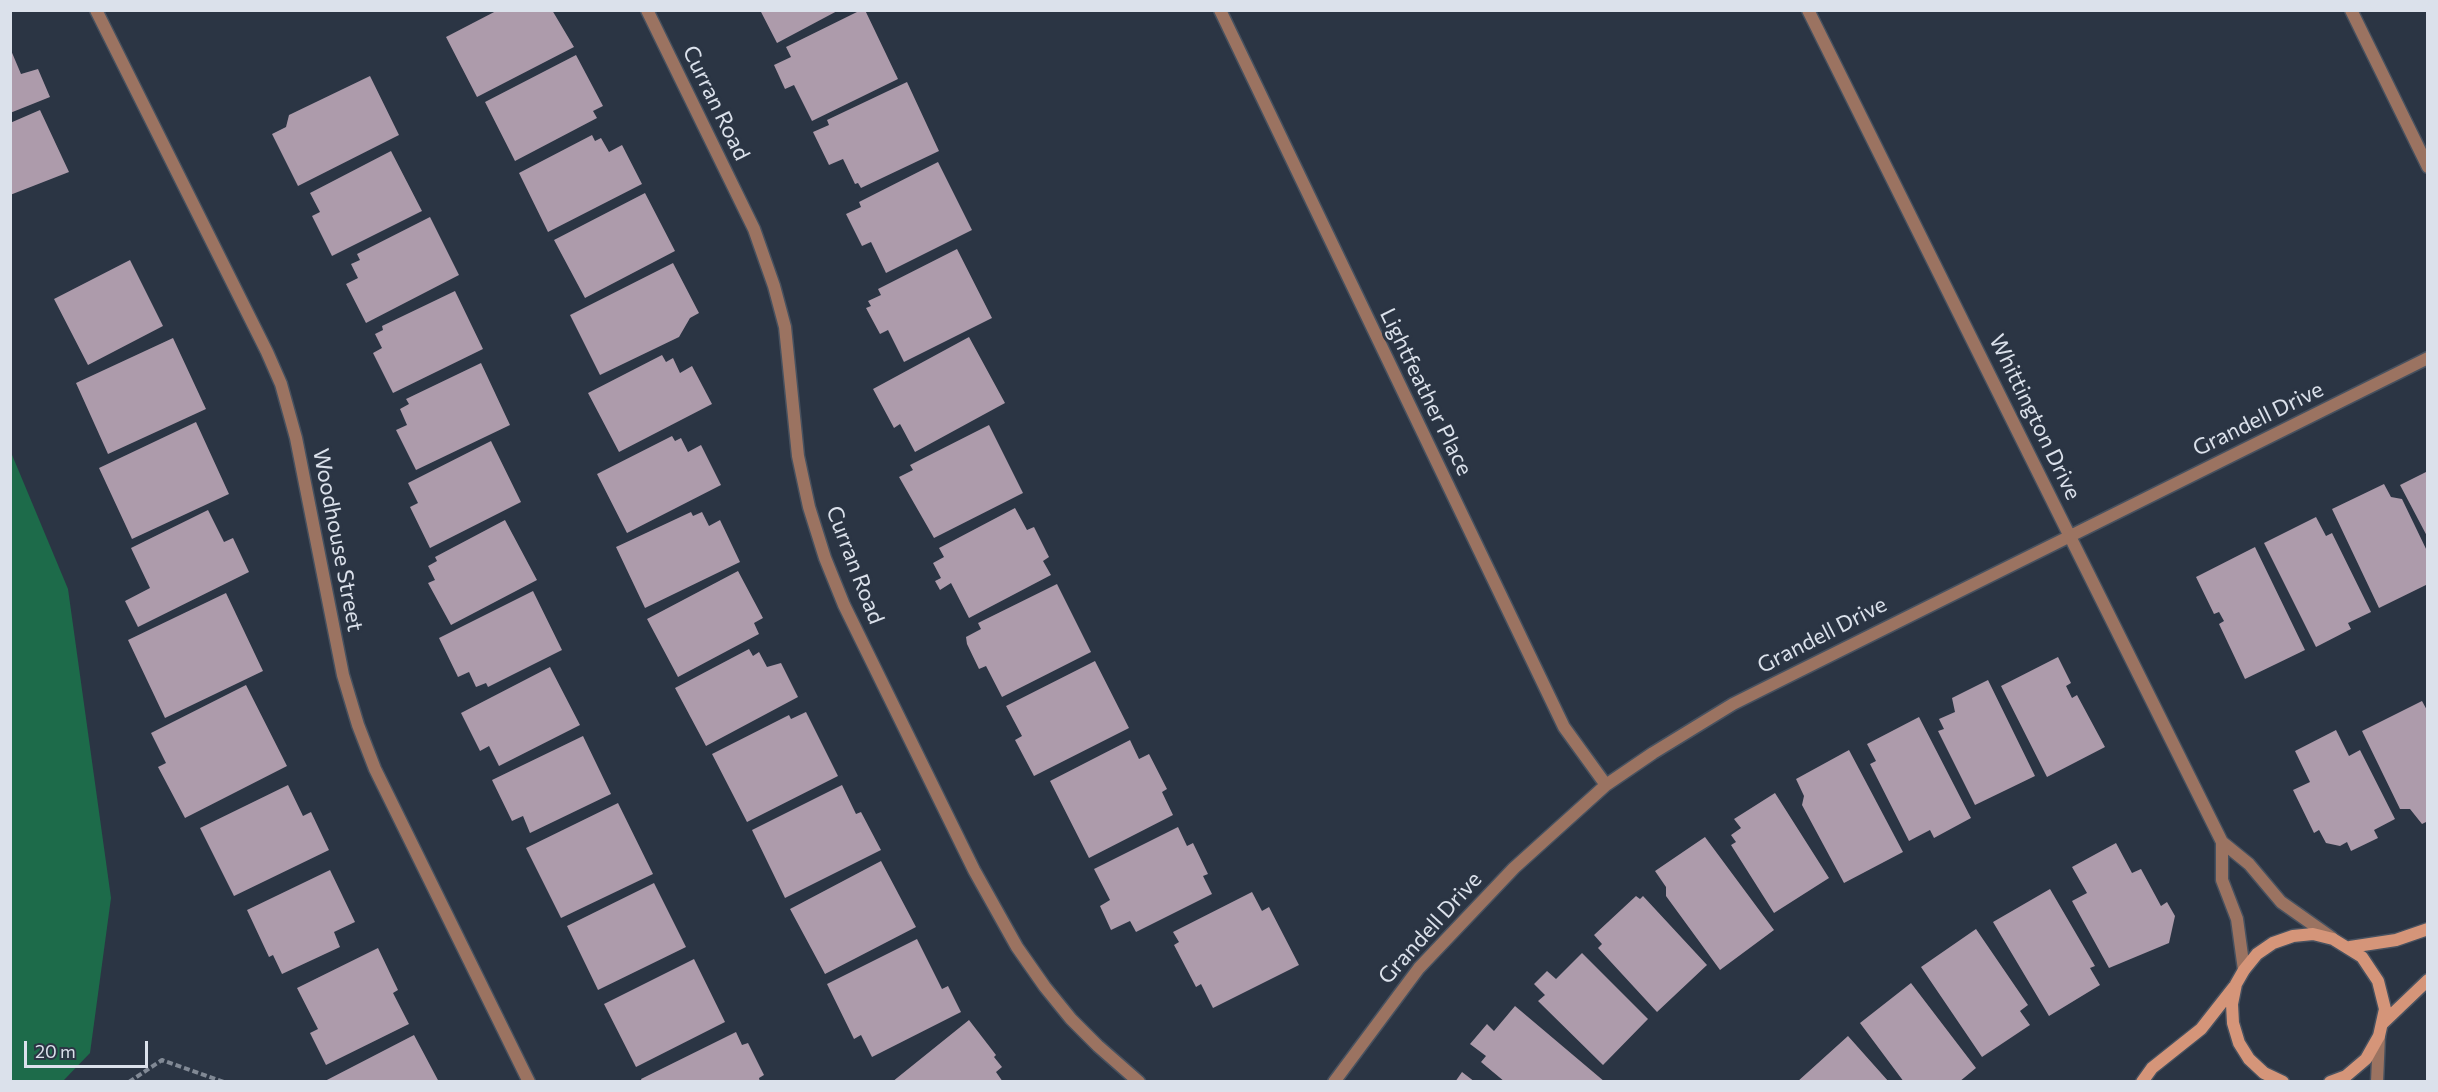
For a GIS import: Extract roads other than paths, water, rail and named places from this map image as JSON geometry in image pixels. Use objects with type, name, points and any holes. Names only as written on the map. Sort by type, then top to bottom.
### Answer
[{"type":"street","name":"Woodhouse Street","points":[[96,10],[281,384],[296,438],[343,675],[358,725],[375,769],[529,1082]]},
{"type":"street","name":"Curran Road","points":[[647,10],[754,229],[774,286],[785,327],[798,456],[809,507],[825,558],[844,604],[974,870],[1017,947],[1071,1019],[1139,1082]]},
{"type":"street","name":"Lightfeather Place","points":[[1220,10],[1564,727],[1606,785]]},
{"type":"street","name":"Whittington Drive","points":[[1808,10],[2222,842],[2249,864],[2281,902],[2333,939]]},
{"type":"street","points":[[2351,10],[2427,167]]},
{"type":"street","name":"Grandell Drive","points":[[1334,1082],[1395,998],[1444,939],[1514,868],[1606,785],[1653,753],[1733,704],[2427,358]]},
{"type":"street","name":"Whittington Drive","points":[[2222,842],[2222,880],[2237,919],[2244,970]]},
{"type":"street","points":[[2350,947],[2396,940],[2427,929]]},
{"type":"street","points":[[2142,1082],[2152,1068],[2200,1029],[2257,954],[2273,943],[2293,936],[2313,934],[2333,939],[2350,947],[2362,957],[2378,981],[2385,1009],[2379,1036],[2377,1082]]},
{"type":"street","points":[[2382,1023],[2427,980]]},
{"type":"street","points":[[2236,984],[2232,1004],[2233,1023],[2239,1042],[2250,1059],[2264,1073],[2282,1081]]},
{"type":"street","points":[[2330,1082],[2346,1076],[2366,1059],[2379,1036]]}]
